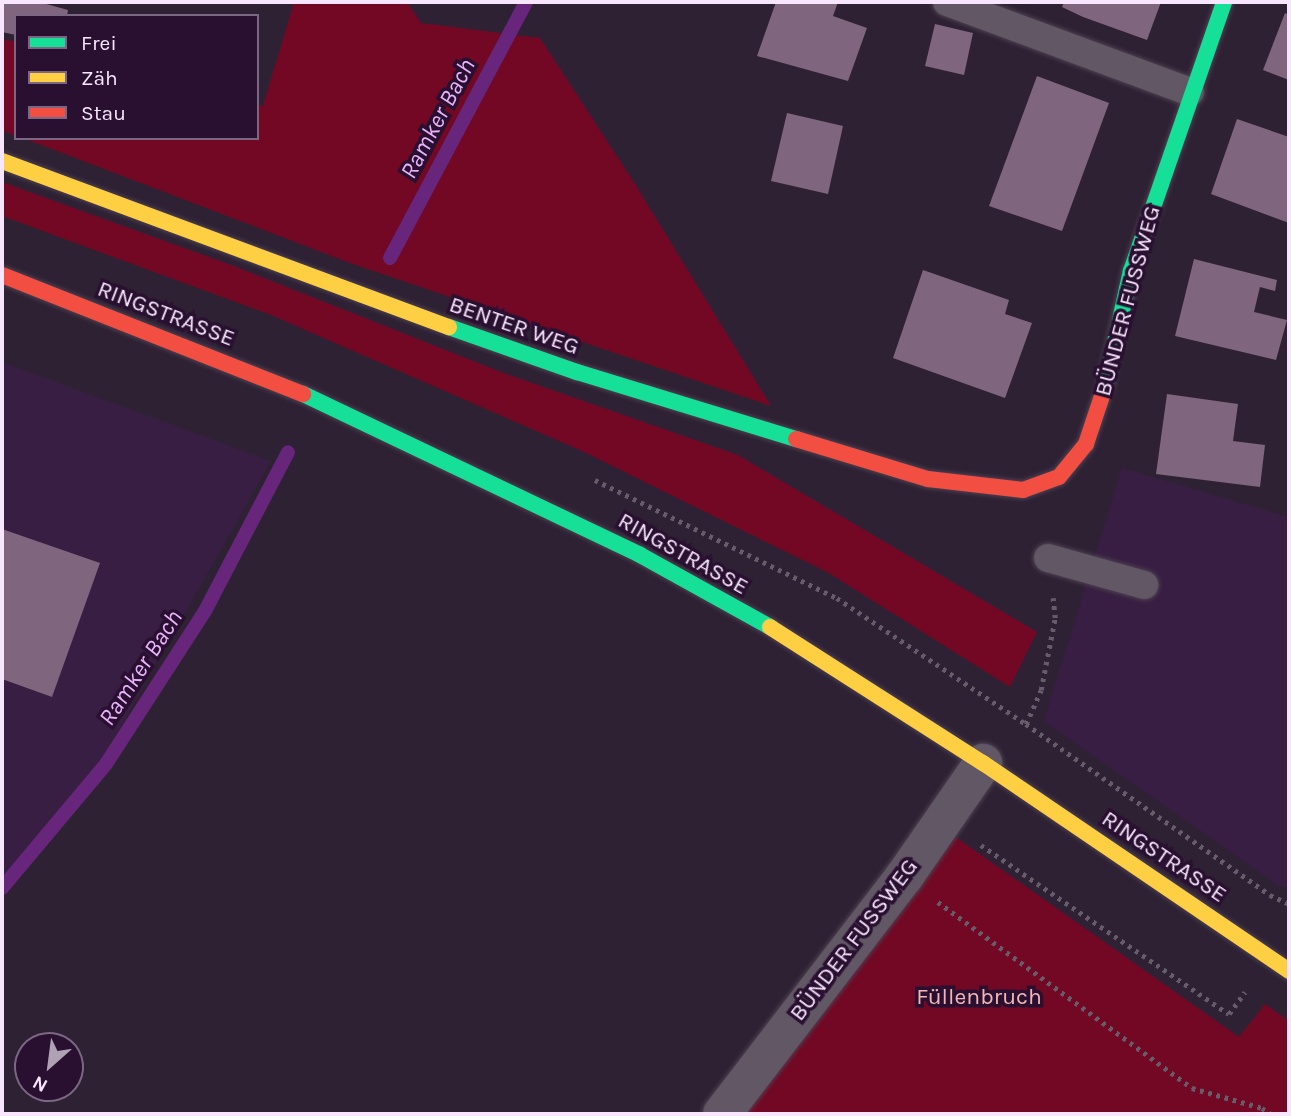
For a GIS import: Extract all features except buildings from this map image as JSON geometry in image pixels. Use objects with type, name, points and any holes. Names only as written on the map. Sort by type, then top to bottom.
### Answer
[{"type":"street","name":"BÜNDER FUSSWEG","points":[[1023,490],[1059,477],[1086,444],[1104,391],[1131,271],[1190,92],[1224,2]]},
{"type":"street","name":"BENTER WEG","points":[[2,161],[346,291],[577,372],[928,479],[1023,490]]},
{"type":"street","name":"RINGSTRASSE","points":[[2,275],[274,381],[542,505],[764,624],[983,763],[1289,971]]},
{"type":"street","name":"BÜNDER FUSSWEG","points":[[722,1114],[904,877],[983,763]]},
{"type":"lane","points":[[947,2],[1190,92]]},
{"type":"lane","points":[[1048,558],[1144,584]]},
{"type":"path","points":[[1048,558],[1055,618],[1041,690],[1026,724],[1270,895],[1289,904]]},
{"type":"path","points":[[943,819],[1229,1014],[1269,957]]},
{"type":"path","points":[[904,877],[1192,1088],[1262,1108],[1271,1114]]},
{"type":"shaded area","points":[[2,362],[271,461],[103,758],[2,880]]},
{"type":"shaded area","points":[[1122,468],[1289,517],[1289,889],[1278,885],[1044,721]]},
{"type":"green space","points":[[294,2],[407,2],[421,23],[540,38],[635,184],[771,406],[350,263],[28,140],[259,140],[259,105],[263,106]]},
{"type":"green space","points":[[2,39],[14,42],[14,135],[2,130]]},
{"type":"green space","points":[[2,182],[234,266],[501,372],[738,455],[1037,632],[1010,687],[827,572],[582,451],[271,315],[2,216]]},
{"type":"green space","name":"Füllenbruch","points":[[953,835],[1239,1037],[1265,1004],[1289,1021],[1289,1114],[740,1114]]},
{"type":"waterway","name":"Ramker Bach","points":[[390,258],[526,2]]},
{"type":"waterway","name":"Ramker Bach","points":[[2,888],[106,764],[205,611],[288,452]]},
{"type":"traffic: fast","points":[[1105,387],[1131,271],[1224,2]]},
{"type":"traffic: fast","points":[[449,327],[577,372],[796,439]]},
{"type":"traffic: fast","points":[[303,394],[640,555],[770,627]]},
{"type":"traffic: slow","points":[[2,161],[449,327]]},
{"type":"traffic: slow","points":[[770,627],[983,763],[1289,971]]},
{"type":"traffic: jam","points":[[2,275],[303,394]]},
{"type":"traffic: jam","points":[[796,439],[928,479],[1023,490],[1059,477],[1086,444],[1105,387]]}]
